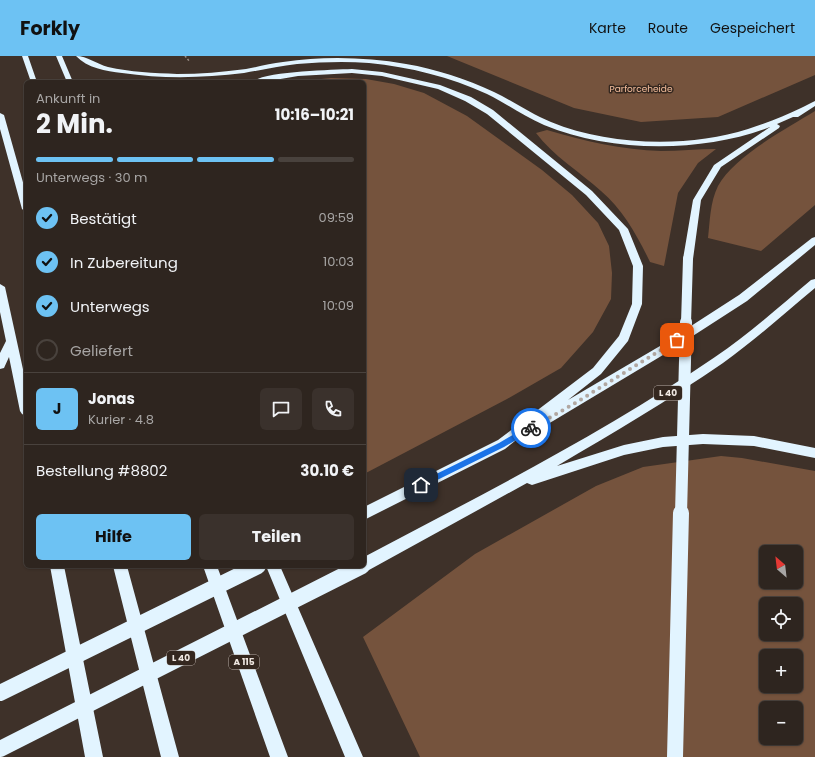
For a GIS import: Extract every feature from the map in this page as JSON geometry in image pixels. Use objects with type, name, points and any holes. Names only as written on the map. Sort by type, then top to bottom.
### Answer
[{"type":"highway","points":[[25,56],[33,80]]},
{"type":"highway","points":[[59,56],[69,80]]},
{"type":"highway","points":[[79,56],[83,60],[110,69],[145,75],[187,76],[235,72],[282,64],[316,61],[352,60],[388,63],[426,70],[466,82],[491,93],[556,127],[601,137],[646,143],[694,142],[736,135],[802,110]]},
{"type":"highway","points":[[262,80],[298,74],[352,71],[382,74],[440,87],[468,99],[490,112],[590,193],[623,229],[638,266],[637,304],[624,338],[597,371],[502,445]]},
{"type":"highway","points":[[675,757],[688,259],[697,200],[718,165],[752,141],[815,103]]},
{"type":"highway","points":[[0,115],[24,202]]},
{"type":"highway","points":[[366,513],[502,445],[572,405],[743,298],[815,240]]},
{"type":"highway","name":"L 40","points":[[366,564],[510,486],[649,406],[720,359],[785,308],[815,282]]},
{"type":"highway","points":[[0,287],[24,401]]},
{"type":"highway","points":[[0,365],[12,339]]},
{"type":"highway","points":[[510,486],[624,450],[663,442],[703,439],[754,441],[815,453]]},
{"type":"highway","points":[[57,568],[94,757]]},
{"type":"highway","points":[[121,568],[170,757]]},
{"type":"highway","name":"A 115","points":[[211,568],[279,757]]},
{"type":"highway","points":[[0,693],[254,568]]},
{"type":"highway","points":[[274,568],[354,757]]},
{"type":"highway","name":"L 40","points":[[0,750],[359,568]]},
{"type":"path","points":[[185,56],[190,62]]},
{"type":"green space","name":"Parforceheide","points":[[447,56],[815,56],[815,75],[718,117],[641,122],[574,108]]},
{"type":"green space","points":[[331,78],[366,79],[394,84],[424,93],[467,116],[542,170],[572,195],[598,223],[609,246],[612,273],[611,299],[593,332],[561,368],[507,399],[366,473],[366,80],[312,80]]},
{"type":"green space","points":[[815,111],[815,205],[761,251],[708,238],[713,198],[718,186],[726,175],[748,154]]},
{"type":"green space","points":[[547,130],[575,138],[632,149],[661,151],[716,149],[698,163],[678,193],[664,266],[650,262],[635,233],[609,198],[550,149],[536,133]]},
{"type":"green space","points":[[721,456],[742,458],[815,471],[815,757],[420,757],[363,637],[475,554],[596,486],[643,467]]},
{"type":"way so far","points":[[531,428],[572,405],[677,340]]},
{"type":"route","points":[[421,485],[502,445],[531,428]]}]
